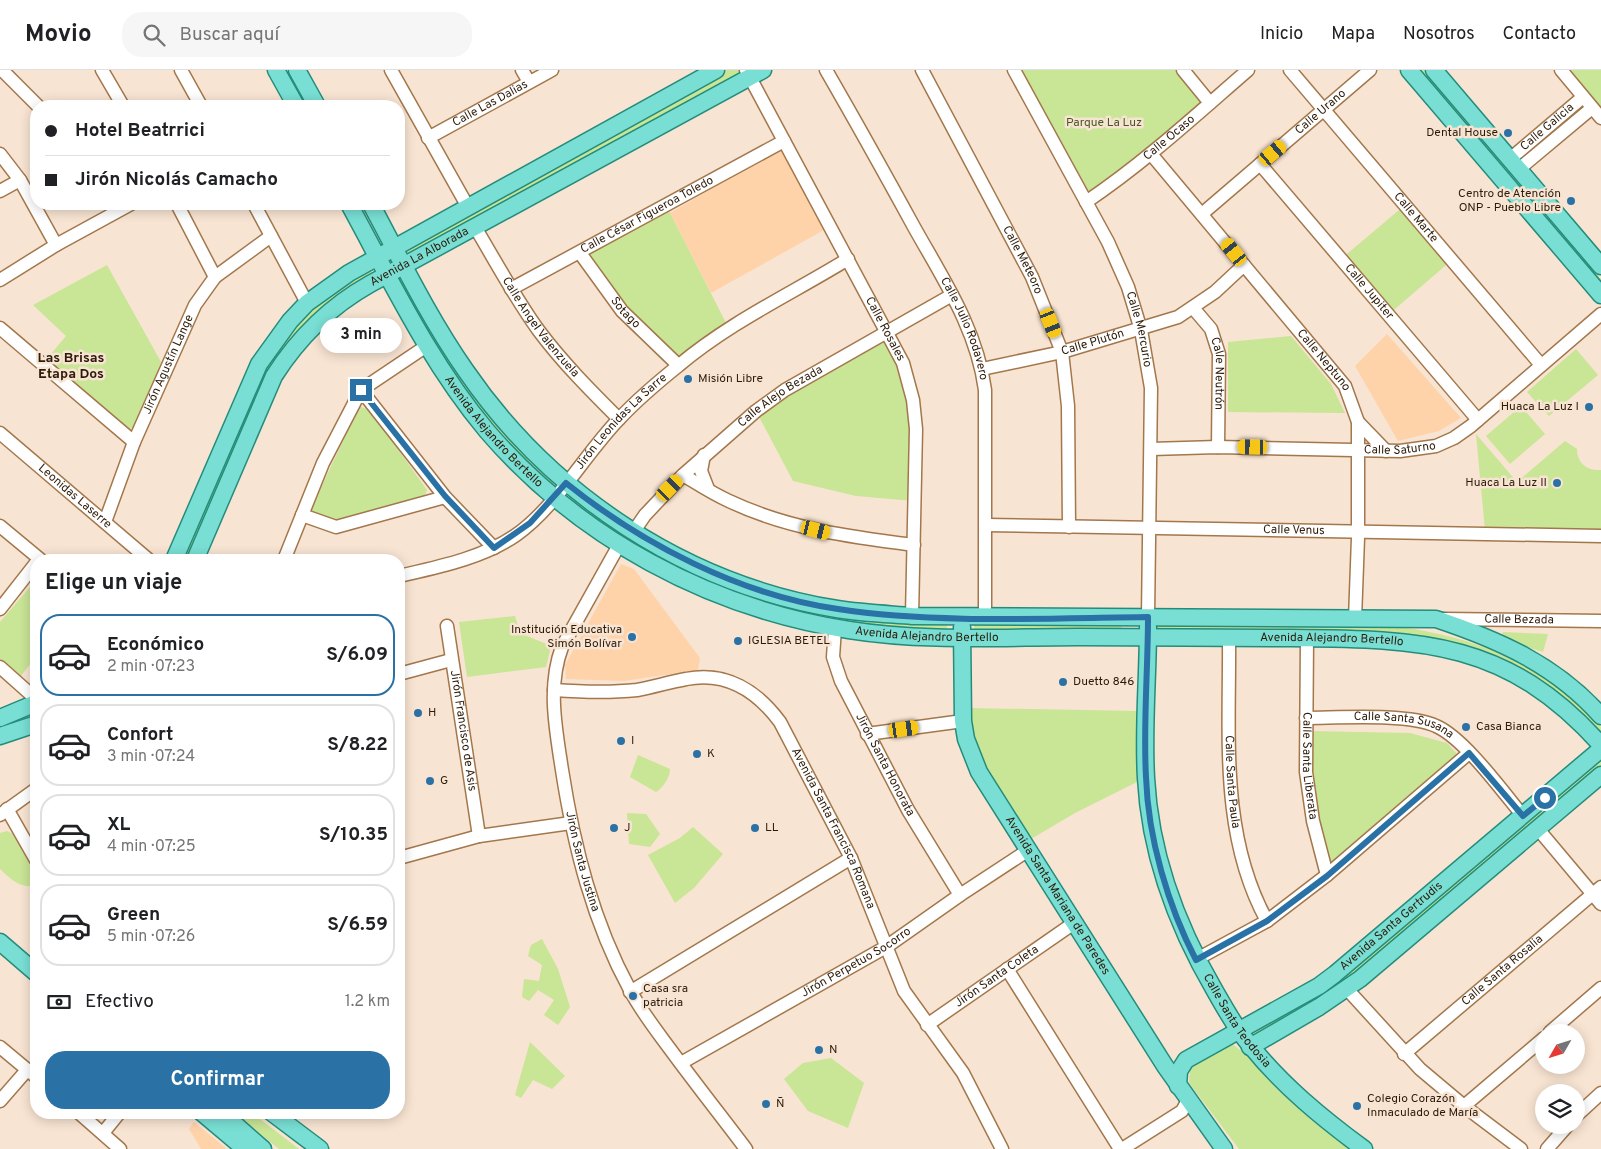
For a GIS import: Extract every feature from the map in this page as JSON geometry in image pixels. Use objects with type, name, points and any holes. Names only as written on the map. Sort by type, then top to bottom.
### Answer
[{"type":"main road","points":[[276,70],[293,100]]},
{"type":"main road","points":[[298,70],[312,100]]},
{"type":"main road","name":"Avenida La Alborada","points":[[177,554],[259,364],[290,321],[307,303],[349,273],[716,70]]},
{"type":"main road","points":[[1409,70],[1601,296]]},
{"type":"main road","points":[[1434,70],[1601,266]]},
{"type":"main road","name":"Avenida La Alborada","points":[[198,554],[264,397],[289,352],[333,308],[404,265],[476,227],[753,72]]},
{"type":"main road","name":"Avenida Alejandro Bertello","points":[[352,210],[428,345],[452,384],[487,430],[532,478],[554,497],[619,545],[684,580],[779,615],[835,628],[898,635],[1229,638],[1307,646],[1405,641],[1465,653],[1512,673],[1542,690],[1576,718],[1601,745]]},
{"type":"main road","name":"Avenida Alejandro Bertello","points":[[374,210],[444,338],[472,380],[506,423],[566,483],[634,531],[705,569],[784,596],[838,609],[912,616],[1436,619],[1484,636],[1540,663],[1573,688],[1601,716]]},
{"type":"main road","name":"Avenida Santa Mariana de Paredes","points":[[962,617],[963,721],[966,740],[979,772],[1070,926],[1178,1086],[1224,1149]]},
{"type":"main road","name":"Calle Santa Teodosia","points":[[1148,617],[1146,778],[1153,832],[1161,868],[1178,918],[1196,960],[1238,1031],[1250,1046],[1300,1099],[1364,1149]]},
{"type":"main road","points":[[0,718],[30,706]]},
{"type":"main road","points":[[0,736],[30,726]]},
{"type":"main road","name":"Avenida Santa Gertrudis","points":[[1178,1086],[1179,1071],[1186,1060],[1336,974],[1601,749]]},
{"type":"main road","name":"Avenida Santa Gertrudis","points":[[1250,1046],[1347,989],[1601,775]]},
{"type":"main road","points":[[2,948],[30,969]]},
{"type":"main road","points":[[209,1119],[245,1149]]},
{"type":"main road","points":[[229,1119],[263,1149]]},
{"type":"main road","points":[[280,1119],[317,1147]]},
{"type":"main road","points":[[295,1119],[317,1147]]},
{"type":"street","points":[[2,70],[32,100]]},
{"type":"street","points":[[102,70],[120,100]]},
{"type":"street","points":[[181,70],[198,100]]},
{"type":"street","points":[[391,70],[468,207]]},
{"type":"street","points":[[522,70],[529,82]]},
{"type":"street","name":"Calle Las Dalias","points":[[428,138],[552,70]]},
{"type":"street","name":"Calle Julio Rodavero","points":[[826,70],[952,295],[973,338],[982,369],[985,390],[985,617]]},
{"type":"street","name":"Calle Meteoro","points":[[922,70],[1032,277],[1062,352],[1068,406],[1069,526]]},
{"type":"street","name":"Calle Mercurio","points":[[1014,70],[1108,242],[1128,286],[1140,330],[1151,388],[1148,617]]},
{"type":"street","points":[[1182,70],[1210,103]]},
{"type":"street","name":"Calle Ocaso","points":[[1086,202],[1114,184],[1151,154],[1248,70]]},
{"type":"street","name":"Calle Marte","points":[[1290,70],[1541,365]]},
{"type":"street","name":"Calle Urano","points":[[1203,213],[1370,70]]},
{"type":"street","points":[[1561,70],[1601,118]]},
{"type":"street","name":"Calle Rosales","points":[[753,72],[784,141],[903,363],[913,400],[916,429],[912,616]]},
{"type":"street","name":"Calle Galicia","points":[[1515,164],[1584,97]]},
{"type":"street","name":"Calle Galicia","points":[[1515,164],[1592,108]]},
{"type":"street","name":"Calle César Figueroa Toledo","points":[[511,289],[784,141]]},
{"type":"street","points":[[0,154],[20,180],[30,198]]},
{"type":"street","name":"Calle Neptuno","points":[[1151,154],[1203,213],[1345,386],[1358,422],[1358,532],[1355,619]]},
{"type":"street","name":"Calle Jupiter","points":[[1260,164],[1478,420]]},
{"type":"street","points":[[0,191],[20,180]]},
{"type":"street","points":[[37,210],[56,245]]},
{"type":"street","points":[[0,280],[108,210]]},
{"type":"street","points":[[180,210],[216,277]]},
{"type":"street","points":[[257,210],[307,303]]},
{"type":"street","name":"Calle Angel Valenzuela","points":[[476,227],[511,289],[540,332],[570,369],[619,419]]},
{"type":"street","name":"Jirón Agustín Lange","points":[[105,522],[134,442],[195,305],[216,277],[271,236]]},
{"type":"street","name":"Sotago","points":[[580,253],[622,311],[678,366]]},
{"type":"street","name":"Jirón Leonidas La Sarre","points":[[405,575],[438,567],[494,548],[530,523],[619,419],[678,366],[732,326],[848,259]]},
{"type":"street","name":"Calle Plutón","points":[[982,369],[1062,352],[1178,317],[1194,309],[1244,265]]},
{"type":"street","name":"Calle Alejo Bezada","points":[[634,531],[645,515],[683,475],[748,417],[785,390],[952,295]]},
{"type":"street","name":"Calle Neutrón","points":[[1194,309],[1211,329],[1219,354],[1218,447]]},
{"type":"street","name":"Calle Saturno","points":[[1151,449],[1218,447],[1386,451],[1436,446],[1454,438],[1478,420],[1601,314]]},
{"type":"street","points":[[0,328],[134,442]]},
{"type":"street","points":[[286,554],[322,463],[361,390],[428,345]]},
{"type":"street","points":[[361,390],[445,496],[494,548]]},
{"type":"street","points":[[1358,422],[1386,451]]},
{"type":"street","name":"Leonidas Laserre","points":[[0,433],[142,554]]},
{"type":"street","points":[[704,455],[701,471],[708,489]]},
{"type":"street","points":[[683,475],[730,502],[797,526],[835,535],[914,545]]},
{"type":"street","points":[[302,515],[336,527],[445,496]]},
{"type":"street","name":"Calle Venus","points":[[986,525],[1601,536]]},
{"type":"street","points":[[0,526],[32,554]]},
{"type":"street","name":"Jirón Santa Justina","points":[[619,545],[562,647],[556,663],[554,690],[556,724],[570,823],[609,949],[630,992],[746,1149]]},
{"type":"street","points":[[0,609],[30,571]]},
{"type":"street","name":"Calle Bezada","points":[[1436,619],[1601,621]]},
{"type":"street","name":"Jirón Francisco de Asis","points":[[447,626],[479,836]]},
{"type":"street","name":"Jirón Santa Honorata","points":[[835,628],[833,657],[835,668],[867,734],[908,810],[960,895]]},
{"type":"street","name":"Calle Santa Paula","points":[[1229,638],[1228,759],[1232,801],[1246,872],[1267,921]]},
{"type":"street","name":"Calle Santa Liberata","points":[[1307,646],[1306,772],[1309,802],[1327,876]]},
{"type":"street","points":[[405,672],[451,660]]},
{"type":"street","points":[[0,667],[30,694]]},
{"type":"street","name":"Avenida Santa Francisca Romana","points":[[554,690],[615,692],[704,677],[726,681],[753,693],[768,706],[780,722],[851,858],[904,992],[963,1073],[1002,1149]]},
{"type":"street","name":"Calle Santa Susana","points":[[1306,718],[1371,718],[1417,721],[1436,726],[1454,738],[1469,753],[1523,816]]},
{"type":"street","points":[[867,734],[963,721]]},
{"type":"street","points":[[1196,960],[1267,921],[1327,876],[1469,753]]},
{"type":"street","points":[[30,793],[4,812],[30,851]]},
{"type":"street","points":[[405,856],[479,836],[570,823]]},
{"type":"street","points":[[1538,829],[1598,895]]},
{"type":"street","name":"Jirón Perpetuo Socorro","points":[[681,1063],[886,947],[1027,851]]},
{"type":"street","points":[[630,992],[851,858]]},
{"type":"street","name":"Calle Santa Rosalia","points":[[1404,1054],[1598,895]]},
{"type":"street","name":"Jirón Santa Coleta","points":[[927,1025],[1070,926]]},
{"type":"street","points":[[1008,969],[1121,1149],[1177,1115],[1182,1111],[1188,1100]]},
{"type":"street","points":[[1559,1024],[1601,988]]},
{"type":"street","points":[[1347,989],[1404,1054],[1464,1106],[1521,1149]]},
{"type":"street","points":[[1464,1106],[1535,1046]]},
{"type":"street","points":[[0,1047],[30,1072]]},
{"type":"street","points":[[0,1101],[30,1076]]},
{"type":"street","points":[[1585,1108],[1601,1093]]},
{"type":"street","points":[[86,1119],[120,1149]]},
{"type":"street","points":[[102,1133],[114,1119]]},
{"type":"street","points":[[1548,1149],[1560,1134]]},
{"type":"shaded area","points":[[780,149],[824,230],[711,293],[670,213]]},
{"type":"shaded area","points":[[1387,334],[1461,418],[1439,431],[1398,441],[1355,366]]},
{"type":"shaded area","name":"Institución Educativa Simón Bolívar","points":[[621,564],[634,569],[700,658],[698,670],[624,681],[566,679],[565,665]]},
{"type":"shaded area","points":[[194,1122],[227,1149],[201,1149],[189,1129]]},
{"type":"green space","points":[[727,70],[740,70],[743,76],[412,259],[405,248]]},
{"type":"green space","name":"Parque La Luz","points":[[1014,70],[1183,70],[1210,103],[1086,202]]},
{"type":"green space","points":[[1410,70],[1424,70],[1434,79],[1601,279],[1601,289]]},
{"type":"green space","points":[[1567,70],[1601,70],[1601,110]]},
{"type":"green space","points":[[1405,205],[1452,260],[1388,315],[1341,259]]},
{"type":"green space","points":[[669,211],[726,323],[679,360],[627,310],[589,258],[590,253]]},
{"type":"green space","points":[[107,265],[161,362],[137,426],[127,430],[46,360],[66,336],[33,305]]},
{"type":"green space","points":[[369,269],[373,274],[311,319],[193,554],[180,554],[246,403],[292,326],[347,280]]},
{"type":"green space","points":[[408,281],[555,479],[551,486],[495,433],[467,397],[398,285]]},
{"type":"green space","points":[[888,332],[913,400],[914,501],[856,496],[793,481],[756,411]]},
{"type":"green space","points":[[1291,336],[1331,384],[1345,413],[1228,412],[1228,342]]},
{"type":"green space","points":[[1576,349],[1598,375],[1549,416],[1527,392]]},
{"type":"green space","points":[[1521,406],[1545,434],[1510,464],[1486,436]]},
{"type":"green space","points":[[361,407],[370,410],[427,490],[423,499],[335,523],[309,513],[358,409]]},
{"type":"green space","points":[[1476,434],[1517,482],[1565,441],[1577,449],[1577,454],[1584,465],[1591,469],[1601,470],[1601,533],[1485,530]]},
{"type":"green space","points":[[572,493],[754,592],[947,621],[947,634],[799,616],[671,568],[566,500]]},
{"type":"green space","points":[[30,587],[30,664],[20,677],[0,659],[0,622]]},
{"type":"green space","points":[[515,616],[520,633],[551,646],[546,667],[467,677],[459,622]]},
{"type":"green space","points":[[974,625],[1122,625],[1122,635],[974,633]]},
{"type":"green space","points":[[1156,626],[1390,626],[1449,636],[1506,656],[1557,686],[1580,705],[1601,727],[1601,735],[1579,716],[1444,641],[1159,635]]},
{"type":"green space","points":[[1503,632],[1548,634],[1543,652],[1501,639]]},
{"type":"green space","points":[[968,708],[1138,711],[1139,781],[1075,813],[1031,839],[1028,838],[983,764],[975,745]]},
{"type":"green space","points":[[1308,731],[1410,733],[1447,743],[1457,754],[1330,863],[1316,819]]},
{"type":"green space","points":[[638,755],[670,769],[666,782],[656,792],[630,777]]},
{"type":"green space","points":[[1601,758],[1601,769],[1347,981],[1258,1038],[1251,1033]]},
{"type":"green space","points":[[627,813],[646,814],[660,834],[650,847],[629,844]]},
{"type":"green space","points":[[693,827],[723,854],[694,888],[675,903],[648,855],[680,838]]},
{"type":"green space","points":[[7,831],[12,833],[30,859],[30,886],[18,883],[0,869],[0,833]]},
{"type":"green space","points":[[542,939],[558,969],[570,1007],[558,1025],[544,1015],[554,1000],[538,990],[529,1001],[522,997],[524,979],[539,981],[542,965],[528,956],[531,945]]},
{"type":"green space","points":[[530,1042],[565,1076],[552,1089],[533,1080],[521,1098],[515,1095]]},
{"type":"green space","points":[[1231,1043],[1240,1050],[1241,1045],[1279,1089],[1348,1149],[1239,1149],[1189,1083],[1190,1065]]},
{"type":"green space","points":[[831,1058],[864,1083],[848,1128],[808,1111],[784,1079],[803,1063]]},
{"type":"green space","points":[[242,1119],[260,1119],[299,1149],[279,1149]]},
{"type":"place","name":"Dental House","points":[[1508,133]]},
{"type":"place","name":"Centro de Atención ONP - Pueblo Libre","points":[[1571,201]]},
{"type":"place","name":"Misión Libre","points":[[688,379]]},
{"type":"place","name":"Huaca La Luz I","points":[[1589,407]]},
{"type":"place","name":"Huaca La Luz II","points":[[1557,483]]},
{"type":"place","name":"Institución Educativa Simón Bolívar","points":[[632,637]]},
{"type":"place","name":"IGLESIA BETEL","points":[[738,641]]},
{"type":"place","name":"Duetto 846","points":[[1063,682]]},
{"type":"place","name":"H","points":[[418,713]]},
{"type":"place","name":"Casa Bianca","points":[[1466,727]]},
{"type":"place","name":"I","points":[[621,741]]},
{"type":"place","name":"K","points":[[697,754]]},
{"type":"place","name":"G","points":[[430,781]]},
{"type":"place","name":"J","points":[[614,828]]},
{"type":"place","name":"LL","points":[[755,828]]},
{"type":"place","name":"Casa sra patricia","points":[[633,996]]},
{"type":"place","name":"N","points":[[819,1050]]},
{"type":"place","name":"Ñ","points":[[766,1104]]},
{"type":"place","name":"Colegio Corazón Inmaculado de María","points":[[1357,1106]]},
{"type":"district","name":"Las Brisas Etapa Dos","points":[[71,366]]},
{"type":"route","points":[[361,390],[445,496],[494,548],[517,535],[566,483],[611,517],[676,555],[705,569],[737,581],[806,602],[838,609],[912,616],[1148,617],[1146,778],[1153,832],[1161,868],[1181,927],[1196,960],[1232,942],[1267,921],[1327,876],[1469,753],[1523,816],[1545,798]]}]
